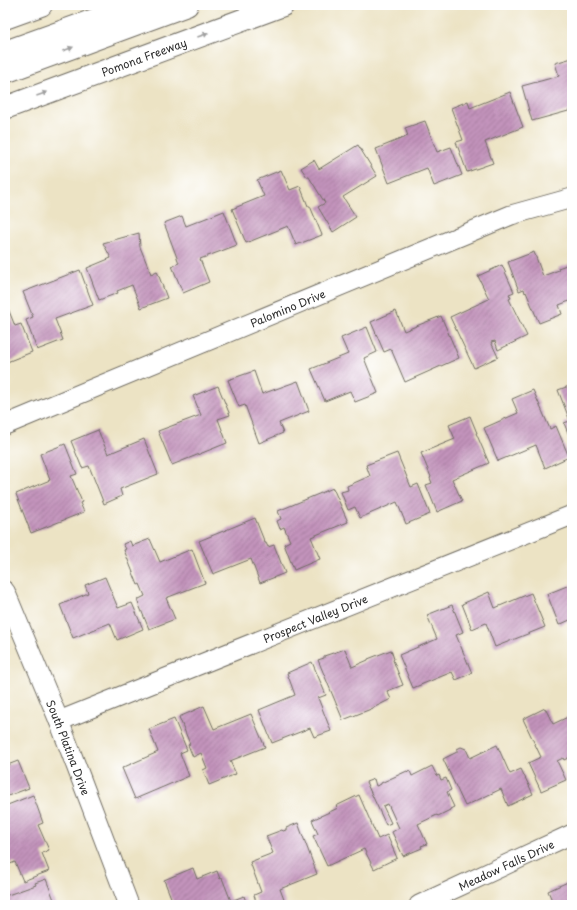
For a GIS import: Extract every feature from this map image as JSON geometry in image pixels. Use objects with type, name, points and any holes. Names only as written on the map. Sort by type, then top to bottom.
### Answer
[{"type":"highway","points":[[5,18],[41,5]]},
{"type":"highway","points":[[5,52],[136,5]]},
{"type":"highway","points":[[5,72],[187,5]]},
{"type":"highway","name":"Pomona Freeway","points":[[5,108],[283,5]]},
{"type":"street","name":"Palomino Drive","points":[[5,425],[511,215],[572,198]]},
{"type":"street","name":"Prospect Valley Drive","points":[[59,722],[572,515]]},
{"type":"street","name":"South Platina Drive","points":[[5,591],[59,722],[129,905]]},
{"type":"street","name":"Meadow Falls Drive","points":[[419,905],[572,834]]},
{"type":"building","points":[[572,58],[572,110],[532,121],[522,86],[559,76],[555,63]]},
{"type":"building","points":[[510,92],[523,127],[485,142],[493,163],[467,172],[456,142],[463,140],[451,108],[468,101],[470,108]]},
{"type":"building","points":[[425,121],[437,152],[451,147],[462,175],[434,186],[427,168],[389,183],[376,149],[408,136],[405,128]]},
{"type":"building","points":[[358,145],[377,176],[343,197],[356,217],[333,232],[318,207],[325,203],[309,177],[307,177],[301,168],[314,160],[319,169]]},
{"type":"building","points":[[281,170],[290,190],[300,186],[322,235],[296,245],[288,226],[246,243],[232,209],[264,196],[257,180]]},
{"type":"building","points":[[224,211],[237,245],[200,259],[209,282],[183,293],[172,266],[179,263],[164,223],[182,216],[186,226]]},
{"type":"building","points":[[139,233],[140,247],[151,274],[157,271],[167,298],[141,308],[132,285],[117,291],[118,293],[99,300],[87,268],[111,258],[103,243]]},
{"type":"building","points":[[534,252],[543,276],[572,263],[572,300],[559,305],[562,314],[539,323],[526,292],[525,293],[524,289],[519,291],[508,262]]},
{"type":"building","points":[[502,265],[514,292],[509,294],[511,298],[509,299],[527,336],[498,350],[495,341],[491,342],[498,357],[474,368],[450,317],[489,299],[478,276]]},
{"type":"building","points":[[80,270],[93,305],[55,319],[63,340],[37,350],[26,320],[33,317],[23,292]]},
{"type":"building","points":[[5,301],[15,326],[21,324],[32,352],[7,362],[5,357]]},
{"type":"building","points":[[396,311],[404,331],[441,316],[459,358],[405,382],[391,349],[384,352],[371,322]]},
{"type":"building","points":[[367,327],[377,352],[364,358],[378,393],[355,402],[350,391],[325,401],[311,369],[348,354],[341,338]]},
{"type":"building","points":[[254,371],[262,394],[298,381],[309,411],[279,423],[283,433],[259,443],[245,405],[239,407],[228,380]]},
{"type":"building","points":[[572,385],[572,443],[564,423],[570,421],[558,390]]},
{"type":"building","points":[[218,386],[230,415],[218,419],[227,443],[172,465],[158,431],[201,415],[193,396]]},
{"type":"building","points":[[533,390],[550,429],[556,426],[569,457],[545,468],[536,445],[498,461],[484,428],[518,413],[512,399]]},
{"type":"building","points":[[470,416],[489,463],[452,479],[462,501],[437,512],[426,485],[432,483],[421,453],[455,439],[449,425]]},
{"type":"building","points":[[98,430],[108,454],[144,439],[158,474],[120,489],[122,496],[104,504],[89,466],[82,468],[71,441]]},
{"type":"building","points":[[65,444],[77,474],[71,476],[82,502],[80,503],[84,512],[31,533],[16,494],[50,480],[40,454]]},
{"type":"building","points":[[397,453],[411,487],[418,484],[430,514],[406,524],[397,502],[360,518],[355,507],[348,510],[341,492],[348,490],[347,486],[370,476],[366,465]]},
{"type":"building","points":[[333,488],[348,522],[311,537],[320,559],[294,570],[284,544],[290,541],[284,527],[280,529],[277,521],[281,519],[278,511]]},
{"type":"building","points":[[255,518],[265,543],[268,547],[274,545],[285,573],[260,583],[251,559],[213,574],[199,541]]},
{"type":"building","points":[[150,539],[160,562],[192,549],[205,583],[166,598],[175,619],[149,629],[137,600],[145,596],[140,584],[138,585],[123,544],[130,541],[132,546]]},
{"type":"building","points":[[105,577],[118,608],[132,603],[143,629],[117,640],[110,623],[73,638],[60,605],[88,593],[85,585]]},
{"type":"building","points":[[572,584],[572,619],[559,625],[547,594]]},
{"type":"building","points":[[489,592],[495,608],[531,593],[545,627],[495,647],[486,623],[472,629],[462,604]]},
{"type":"building","points":[[452,605],[463,632],[456,635],[472,673],[456,680],[452,672],[413,688],[399,655],[437,639],[427,615]]},
{"type":"building","points":[[345,649],[352,667],[391,650],[393,660],[403,685],[387,691],[391,699],[343,720],[318,660],[324,658],[324,656]]},
{"type":"building","points":[[312,662],[326,695],[318,698],[331,731],[314,737],[310,728],[272,743],[259,710],[295,695],[287,673]]},
{"type":"building","points":[[204,706],[214,729],[251,714],[265,747],[230,761],[236,774],[209,785],[203,770],[207,768],[201,753],[193,757],[188,745],[190,744],[179,717]]},
{"type":"building","points":[[545,708],[553,724],[572,715],[572,756],[564,760],[563,758],[557,761],[566,780],[541,791],[528,763],[541,757],[523,719]]},
{"type":"building","points":[[174,719],[187,750],[180,753],[189,776],[135,799],[122,768],[158,752],[149,729]]},
{"type":"building","points":[[497,745],[510,774],[521,769],[533,794],[508,806],[501,789],[465,806],[443,759],[457,752],[457,749],[461,747],[466,749],[470,758]]},
{"type":"building","points":[[18,761],[29,788],[5,797],[5,766]]},
{"type":"building","points":[[432,766],[437,776],[439,775],[441,780],[446,778],[451,790],[447,792],[454,807],[438,816],[437,815],[418,824],[427,844],[421,846],[422,848],[403,856],[392,832],[399,828],[388,804],[383,806],[391,823],[386,825],[366,782],[374,779],[376,786],[407,771],[410,771],[412,776]]},
{"type":"building","points":[[33,795],[43,823],[38,825],[49,850],[42,853],[49,871],[23,881],[15,862],[5,866],[5,806]]},
{"type":"building","points":[[359,795],[378,839],[387,835],[397,858],[374,869],[364,849],[327,866],[313,836],[318,834],[312,820],[338,808],[336,806]]},
{"type":"building","points":[[298,823],[317,874],[280,889],[286,905],[257,905],[254,895],[261,892],[250,862],[273,853],[266,836],[286,830],[286,828]]},
{"type":"building","points":[[193,868],[197,879],[217,871],[220,879],[222,878],[231,901],[244,896],[247,905],[174,905],[164,880]]},
{"type":"building","points":[[46,879],[56,905],[7,905],[5,896],[36,885],[35,883]]},
{"type":"building","points":[[572,880],[572,905],[554,905],[548,891]]}]
